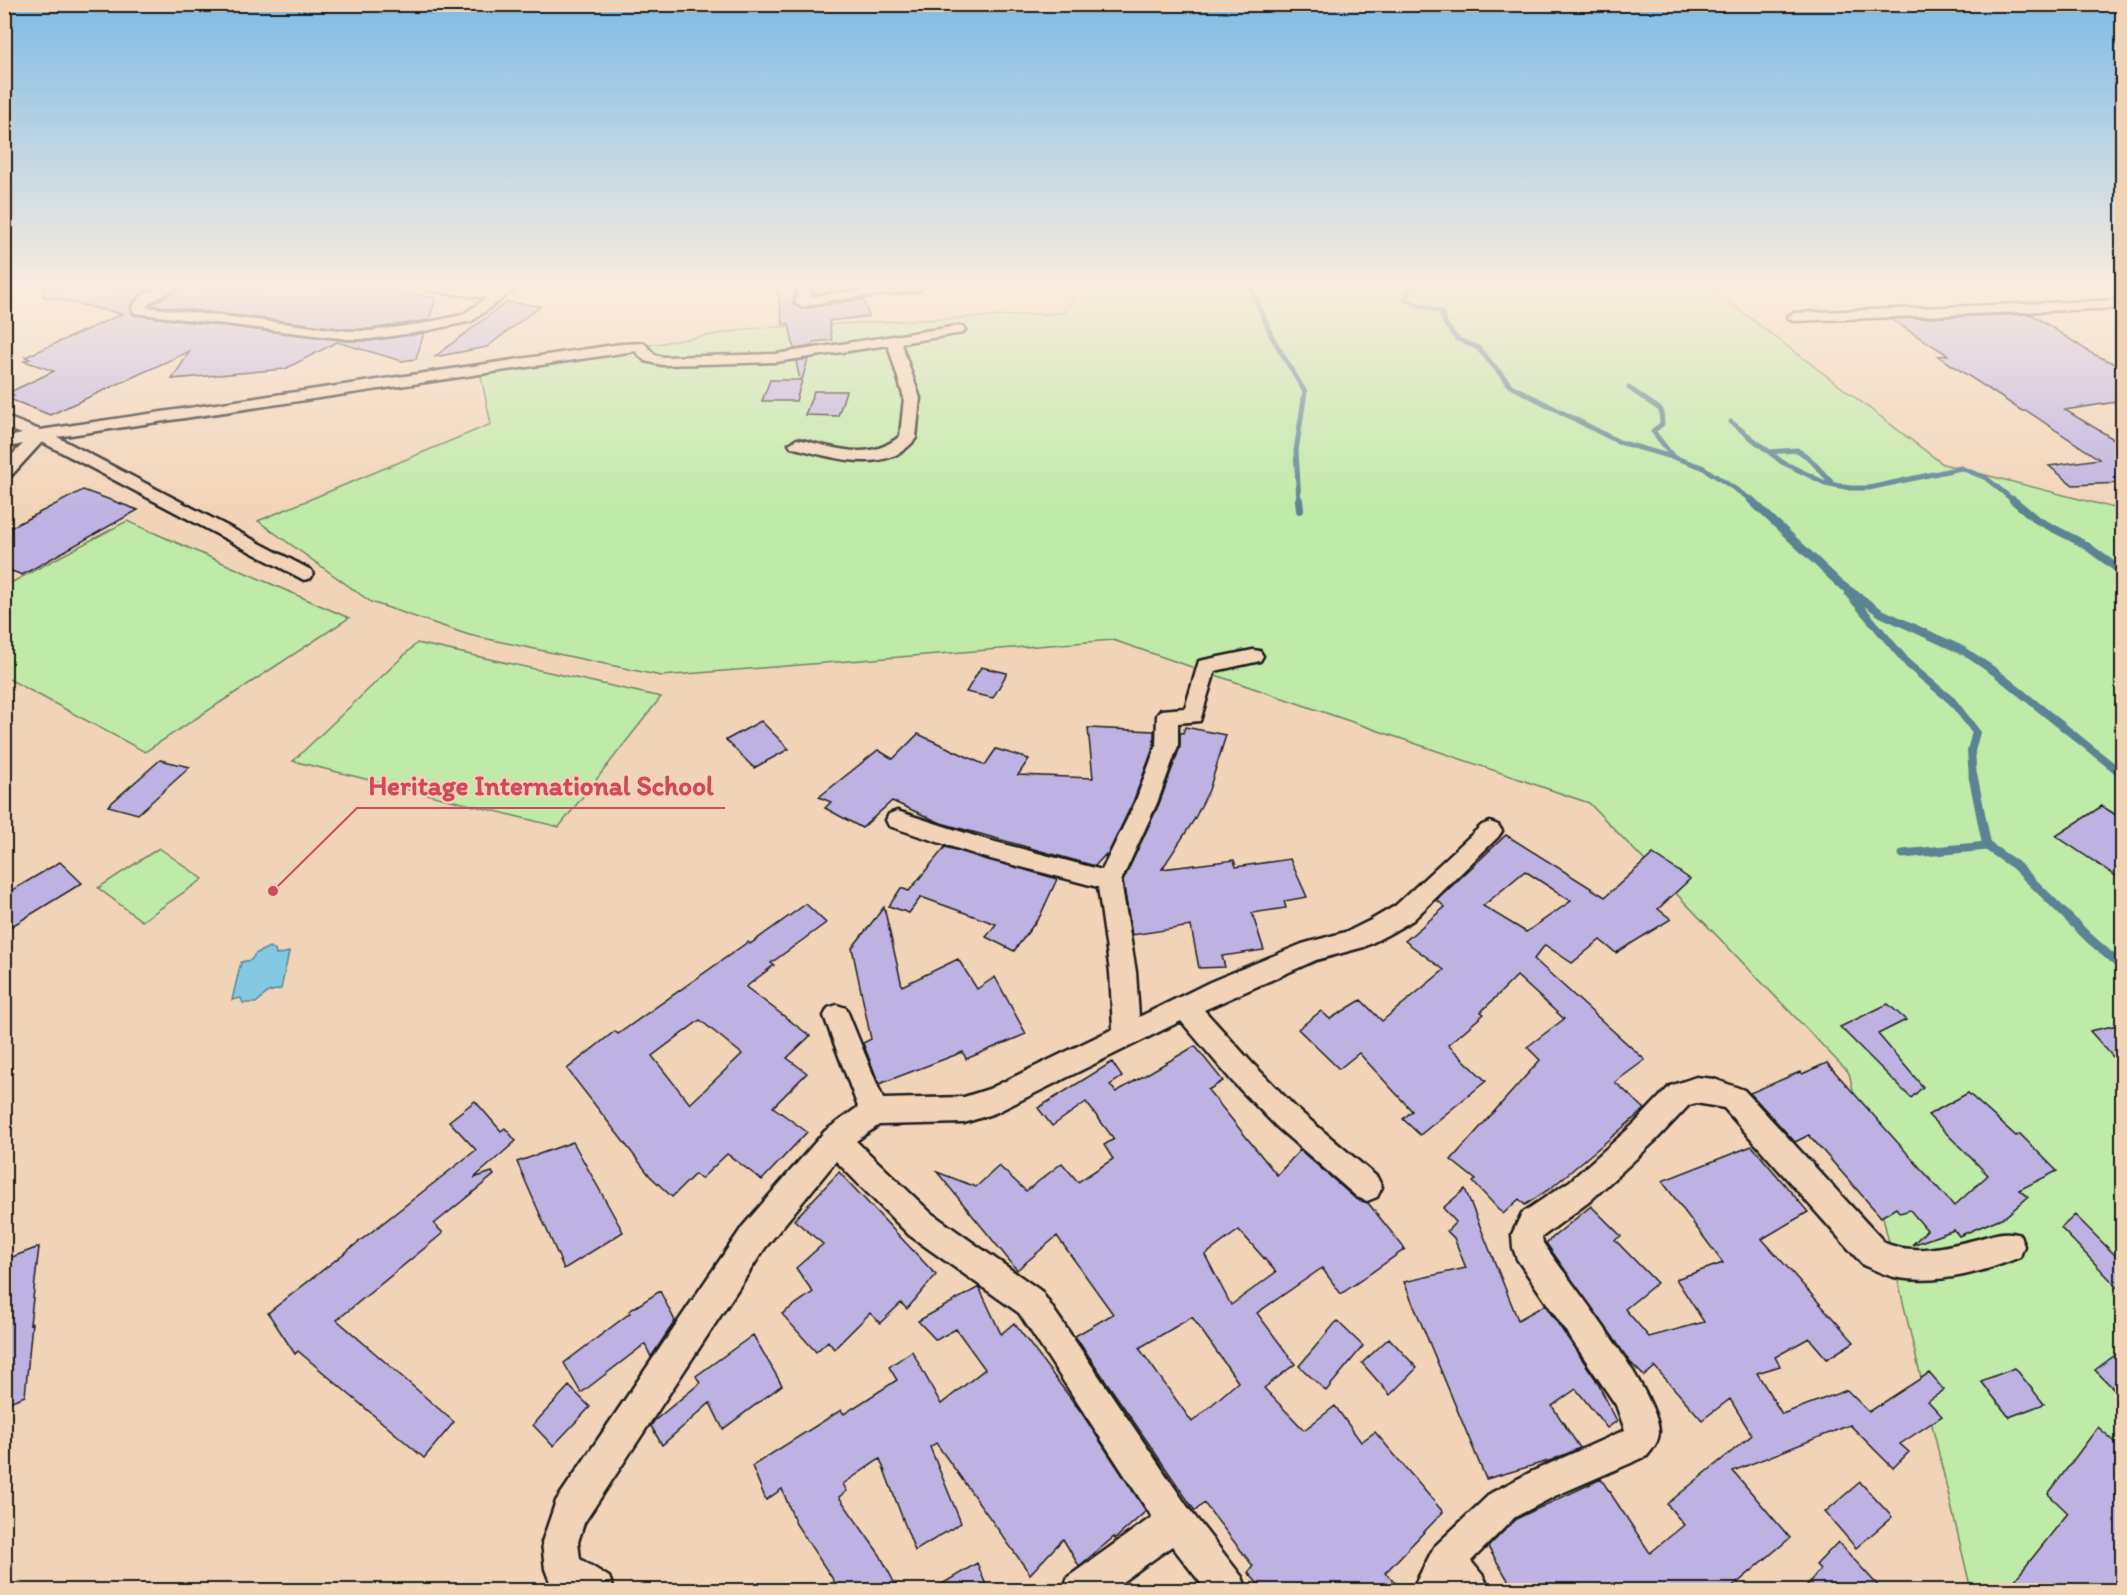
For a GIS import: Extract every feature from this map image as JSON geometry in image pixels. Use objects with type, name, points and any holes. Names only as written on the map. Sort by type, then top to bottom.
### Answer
[{"type":"street","points":[[4,442],[531,361]]},
{"type":"street","points":[[797,444],[856,456],[879,456],[908,438],[912,398],[900,361]]},
{"type":"street","points":[[4,421],[40,435],[304,574]]},
{"type":"street","points":[[4,472],[40,435]]},
{"type":"street","points":[[1127,1036],[1123,972],[1109,881],[1146,803],[1167,746],[1168,715],[1193,716],[1206,666],[1253,656]]},
{"type":"street","points":[[897,820],[983,848],[1109,881]]},
{"type":"street","points":[[596,1590],[563,1569],[560,1542],[569,1514],[754,1237],[835,1140],[874,1112],[964,1110],[1019,1089],[1219,990],[1311,951],[1355,940],[1404,913],[1490,831]]},
{"type":"street","points":[[1186,1008],[1242,1072],[1287,1118],[1368,1187]]},
{"type":"street","points":[[837,1016],[874,1112]]},
{"type":"street","points":[[1471,1590],[1439,1575],[1503,1505],[1635,1444],[1642,1435],[1641,1423],[1628,1393],[1528,1248],[1527,1234],[1533,1224],[1580,1191],[1645,1132],[1680,1095],[1696,1090],[1714,1092],[1734,1099],[1874,1254],[1885,1261],[1896,1264],[1922,1264],[2009,1246]]},
{"type":"street","points":[[835,1140],[920,1224],[965,1257],[1000,1278],[1030,1302],[1176,1522],[1229,1590]]},
{"type":"street","points":[[1081,1590],[1176,1522]]},
{"type":"green space","points":[[546,361],[1807,361],[1943,464],[2122,510],[2122,1590],[1971,1590],[1849,1073],[1589,803],[1113,640],[661,676],[469,635],[371,602],[258,521],[491,424],[480,372]]},
{"type":"green space","points":[[127,521],[349,618],[145,752],[5,677],[5,586]]},
{"type":"green space","points":[[417,643],[661,697],[559,827],[293,761]]},
{"type":"green space","points":[[159,848],[203,879],[142,921],[98,888]]},
{"type":"water","points":[[269,947],[275,950],[276,955],[289,952],[281,989],[268,992],[256,1003],[243,1003],[241,998],[232,1000],[241,962],[251,960],[255,954]]},
{"type":"building","points":[[25,361],[167,361],[50,415],[7,398],[14,395],[8,393],[54,371]]},
{"type":"building","points":[[183,361],[300,361],[285,369],[172,379]]},
{"type":"building","points":[[796,361],[807,361],[796,401],[762,401],[770,380],[800,380]]},
{"type":"building","points":[[1946,361],[2110,361],[2122,367],[2122,401],[2065,410],[2122,444],[2122,483],[2073,485],[2049,466],[2099,459],[2027,411],[2022,411]]},
{"type":"building","points":[[814,391],[846,391],[838,416],[805,415]]},
{"type":"building","points":[[83,490],[138,510],[22,575],[4,568],[4,531]]},
{"type":"building","points":[[981,667],[1007,673],[993,698],[966,692]]},
{"type":"building","points":[[761,721],[789,749],[754,768],[726,740]]},
{"type":"building","points":[[1185,727],[1226,735],[1209,790],[1194,820],[1162,869],[1234,860],[1236,867],[1290,859],[1307,897],[1284,901],[1286,908],[1252,913],[1264,950],[1222,956],[1225,967],[1199,968],[1191,926],[1132,935],[1123,881],[1159,804],[1180,747],[1180,733],[1183,733]]},
{"type":"building","points":[[1088,728],[1154,731],[1154,746],[1133,802],[1106,858],[1105,855],[1095,866],[941,823],[892,801],[862,828],[825,808],[831,802],[819,797],[878,750],[893,759],[918,734],[985,765],[996,749],[1029,759],[1018,775],[1093,778]]},
{"type":"building","points":[[160,760],[190,767],[138,814],[108,806]]},
{"type":"building","points":[[2102,806],[2122,819],[2122,880],[2056,836]]},
{"type":"building","points":[[1506,835],[1605,897],[1653,854],[1690,879],[1658,909],[1671,919],[1616,953],[1600,940],[1572,963],[1545,945],[1534,959],[1645,1060],[1615,1082],[1645,1109],[1551,1188],[1525,1205],[1519,1199],[1503,1214],[1473,1182],[1476,1180],[1451,1160],[1540,1060],[1527,1047],[1564,1019],[1517,976],[1481,1012],[1484,1014],[1448,1045],[1486,1081],[1420,1135],[1403,1119],[1412,1111],[1359,1053],[1339,1069],[1298,1029],[1321,1011],[1330,1019],[1361,1000],[1382,1021],[1444,970],[1405,941],[1445,907],[1437,900]],"holes":[[[1525,871],[1571,901],[1526,932],[1483,906]]]},
{"type":"building","points":[[945,847],[1057,879],[1040,916],[1014,951],[986,937],[996,924],[921,897],[909,913],[889,906],[901,888],[909,891]]},
{"type":"building","points":[[60,862],[82,883],[4,931],[4,895]]},
{"type":"building","points":[[806,904],[826,923],[771,963],[774,965],[746,987],[810,1036],[787,1058],[807,1073],[773,1107],[807,1132],[762,1180],[727,1154],[701,1179],[695,1174],[672,1197],[650,1176],[567,1069],[615,1031],[618,1034],[748,942],[750,944]],"holes":[[[700,1020],[742,1054],[690,1104],[652,1056]]]},
{"type":"building","points":[[884,907],[902,986],[958,959],[977,989],[995,977],[1026,1034],[966,1059],[963,1052],[879,1084],[863,1043],[871,1039],[852,948]]},
{"type":"building","points":[[1888,1004],[1906,1020],[1878,1034],[1923,1087],[1911,1098],[1840,1027]]},
{"type":"building","points":[[2122,1024],[2122,1067],[2090,1031]]},
{"type":"building","points":[[1195,1046],[1223,1081],[1208,1090],[1277,1175],[1300,1150],[1356,1199],[1368,1203],[1405,1249],[1341,1294],[1322,1268],[1257,1313],[1295,1364],[1264,1388],[1304,1430],[1335,1406],[1361,1442],[1375,1432],[1443,1512],[1385,1573],[1403,1590],[1264,1590],[1248,1573],[1253,1566],[1204,1503],[1195,1511],[1075,1336],[1113,1314],[1057,1236],[1017,1270],[937,1172],[976,1187],[999,1166],[1026,1191],[1062,1163],[1078,1182],[1113,1159],[1104,1145],[1114,1139],[1086,1102],[1052,1126],[1038,1108],[1112,1062],[1122,1077],[1110,1085],[1116,1092]],"holes":[[[1239,1230],[1276,1272],[1231,1305],[1205,1255]],[[1192,1317],[1238,1382],[1192,1422],[1139,1348]]]},
{"type":"building","points":[[1827,1063],[1954,1206],[1988,1175],[1928,1115],[1968,1093],[2016,1136],[2020,1134],[2057,1171],[2019,1190],[2028,1197],[2006,1216],[1959,1236],[1954,1230],[1912,1245],[1927,1230],[1910,1210],[1900,1213],[1896,1208],[1881,1217],[1809,1135],[1795,1142],[1750,1093]]},
{"type":"building","points":[[475,1101],[501,1131],[505,1128],[516,1141],[474,1178],[492,1172],[494,1175],[434,1224],[443,1233],[337,1320],[454,1422],[424,1458],[298,1351],[295,1354],[268,1313],[476,1150],[449,1121]]},
{"type":"building","points":[[573,1142],[623,1232],[564,1269],[517,1162]]},
{"type":"building","points":[[1752,1146],[1808,1212],[1762,1239],[1854,1342],[1827,1359],[1809,1338],[1775,1357],[1780,1366],[1757,1373],[1782,1414],[1847,1390],[1869,1412],[1929,1373],[1944,1390],[1928,1401],[1942,1416],[1900,1444],[1909,1452],[1893,1468],[1850,1425],[1733,1471],[1790,1538],[1729,1590],[1514,1590],[1488,1547],[1516,1519],[1601,1479],[1650,1553],[1684,1525],[1667,1504],[1752,1435],[1730,1399],[1702,1420],[1655,1367],[1644,1376],[1629,1361],[1546,1243],[1591,1206],[1621,1236],[1615,1240],[1657,1283],[1625,1309],[1649,1337],[1704,1322],[1676,1279],[1723,1263],[1662,1181]]},
{"type":"building","points":[[839,1172],[936,1275],[907,1309],[901,1303],[880,1323],[870,1313],[834,1349],[828,1341],[816,1352],[782,1314],[813,1292],[796,1268],[823,1244],[794,1220]]},
{"type":"building","points":[[1465,1189],[1518,1320],[1545,1305],[1595,1378],[1617,1421],[1607,1428],[1576,1389],[1552,1406],[1580,1448],[1552,1460],[1486,1479],[1404,1282],[1466,1268],[1454,1238],[1447,1231],[1456,1222],[1443,1208]]},
{"type":"building","points":[[2075,1215],[2122,1262],[2122,1292],[2061,1228]]},
{"type":"building","points":[[39,1247],[25,1396],[4,1404],[4,1260]]},
{"type":"building","points":[[979,1287],[1001,1334],[1014,1323],[1081,1412],[1146,1511],[1115,1539],[1114,1537],[1079,1566],[1063,1539],[1030,1574],[936,1443],[930,1447],[961,1523],[915,1551],[880,1459],[843,1484],[847,1491],[839,1497],[880,1555],[898,1590],[840,1590],[796,1524],[782,1489],[766,1500],[752,1466],[841,1410],[844,1414],[897,1380],[889,1367],[912,1351],[941,1404],[985,1369],[956,1329],[936,1340],[918,1321]]},
{"type":"building","points":[[660,1291],[675,1321],[651,1357],[645,1344],[581,1393],[564,1363],[630,1313],[629,1311]]},
{"type":"building","points":[[1337,1321],[1363,1346],[1326,1391],[1299,1366]]},
{"type":"building","points":[[753,1335],[782,1385],[723,1429],[710,1403],[662,1445],[651,1426],[654,1421],[700,1383],[696,1376]]},
{"type":"building","points":[[1389,1338],[1417,1368],[1390,1395],[1362,1363]]},
{"type":"building","points":[[2122,1350],[2122,1397],[2095,1370]]},
{"type":"building","points":[[2015,1368],[2044,1404],[2009,1417],[1981,1381]]},
{"type":"building","points":[[569,1386],[590,1407],[553,1446],[533,1425]]},
{"type":"building","points":[[2098,1427],[2122,1448],[2122,1590],[2007,1590],[2068,1513],[2048,1494]]},
{"type":"building","points":[[1860,1482],[1892,1517],[1856,1548],[1825,1512]]},
{"type":"building","points":[[1838,1542],[1882,1590],[1803,1590],[1820,1569],[1816,1565]]},
{"type":"building","points":[[977,1563],[988,1590],[932,1590]]},
{"type":"waterway","points":[[1287,361],[1305,392],[1296,451],[1299,501]]},
{"type":"waterway","points":[[1490,361],[1511,386],[1619,442],[1672,457]]},
{"type":"waterway","points":[[1629,388],[1661,410],[1662,424],[1653,431],[1673,457],[1702,467],[1753,501]]},
{"type":"waterway","points":[[1731,422],[1769,452]]},
{"type":"waterway","points":[[1769,452],[1797,450],[1809,458],[1833,484]]},
{"type":"waterway","points":[[1769,452],[1782,462],[1825,483],[1850,488],[1869,488],[1961,468],[1986,478],[2014,501]]},
{"type":"waterway","points":[[1299,500],[1300,510]]},
{"type":"waterway","points":[[1751,500],[1839,583],[1881,613],[1964,651],[1995,672],[2122,774]]},
{"type":"waterway","points":[[2013,500],[2037,520],[2084,544],[2122,572]]},
{"type":"waterway","points":[[1849,594],[1909,665],[1952,701],[1976,732],[1971,751],[1973,778]]},
{"type":"waterway","points":[[1973,776],[1987,846]]},
{"type":"waterway","points":[[1903,854],[1987,846]]},
{"type":"waterway","points":[[1987,846],[2015,865],[2090,939],[2122,967]]},
{"type":"place","name":"Heritage International School","points":[[273,891]]}]
